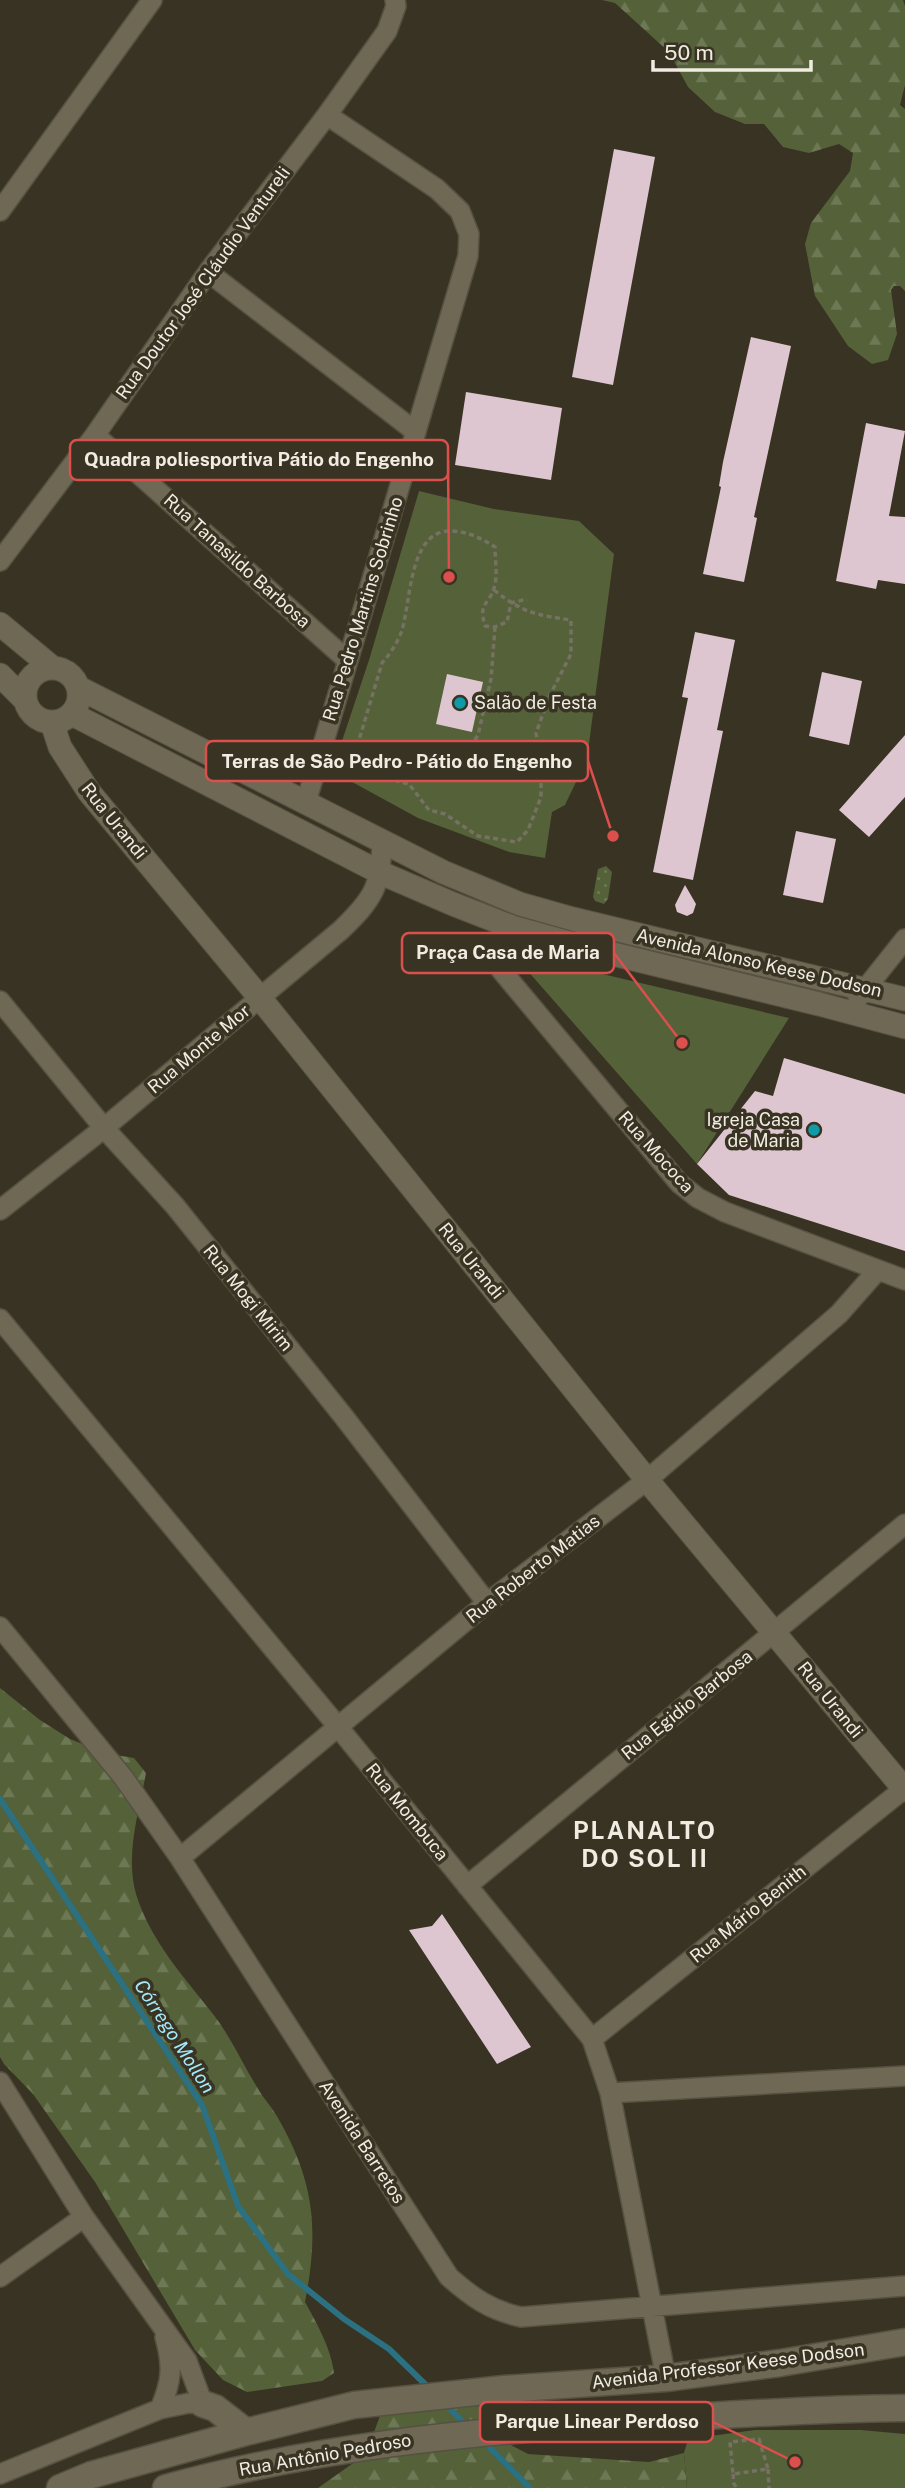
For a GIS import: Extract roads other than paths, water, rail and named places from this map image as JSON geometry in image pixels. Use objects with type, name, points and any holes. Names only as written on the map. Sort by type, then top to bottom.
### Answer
[{"type":"main road","name":"Avenida Professor Keese Dodson","points":[[60,2488],[92,2474],[354,2405],[505,2389],[666,2378],[780,2363],[905,2342]]},
{"type":"main road","points":[[203,2403],[215,2408],[246,2432]]},
{"type":"main road","name":"Rua Antônio Pedroso","points":[[166,2488],[212,2475],[359,2446],[515,2429],[803,2410],[905,2408]]},
{"type":"main road","points":[[803,2410],[905,2423]]},
{"type":"street","points":[[0,211],[152,0]]},
{"type":"street","name":"Rua Doutor José Cláudio Ventureli","points":[[0,561],[94,435],[208,272],[387,31],[396,6],[395,0]]},
{"type":"street","name":"Rua Pedro Martins Sobrinho","points":[[306,802],[468,256],[469,234],[460,211],[437,189],[327,115]]},
{"type":"street","points":[[208,272],[416,432]]},
{"type":"street","name":"Rua Tanasildo Barbosa","points":[[94,435],[347,660]]},
{"type":"street","points":[[0,624],[54,668],[69,674],[79,688],[78,706],[62,718],[34,716],[26,700],[29,681],[35,674],[54,668]]},
{"type":"street","points":[[0,675],[26,700]]},
{"type":"street","name":"Avenida Alonso Keese Dodson","points":[[79,688],[382,842],[481,889],[520,904],[905,999]]},
{"type":"street","name":"Avenida Alonso Keese Dodson","points":[[62,718],[381,873],[512,927],[905,1027]]},
{"type":"street","name":"Rua Urandi","points":[[62,718],[60,747],[89,792],[260,998],[647,1480],[905,1789]]},
{"type":"street","points":[[381,873],[382,842]]},
{"type":"street","name":"Rua Monte Mor","points":[[0,1210],[104,1128],[359,912],[372,896],[381,873]]},
{"type":"street","name":"Rua Mococa","points":[[512,927],[504,948],[501,970],[679,1183],[698,1198],[725,1212],[905,1280]]},
{"type":"street","points":[[849,1011],[905,939]]},
{"type":"street","name":"Rua Mogi Mirim","points":[[0,1001],[104,1128],[175,1206],[487,1603]]},
{"type":"street","name":"Rua Roberto Matias","points":[[180,1858],[487,1603],[647,1480],[839,1314],[877,1271]]},
{"type":"street","name":"Rua Mombuca","points":[[0,1318],[592,2039],[610,2093],[666,2378]]},
{"type":"street","name":"Rua Egidio Barbosa","points":[[467,1885],[905,1524]]},
{"type":"street","name":"Avenida Barretos","points":[[0,1627],[123,1777],[180,1858],[449,2277],[474,2298],[498,2311],[522,2317],[905,2286]]},
{"type":"street","name":"Rua Mário Benith","points":[[592,2039],[905,1789]]},
{"type":"street","points":[[610,2093],[905,2076]]},
{"type":"street","points":[[0,2082],[84,2217],[187,2361],[203,2403],[160,2409],[0,2474]]},
{"type":"street","points":[[0,2277],[84,2217]]},
{"type":"street","points":[[160,2409],[171,2372],[171,2358],[161,2326]]},
{"type":"waterway","name":"Córrego Mollon","points":[[0,1799],[202,2105],[238,2206],[288,2274],[344,2319],[389,2349],[429,2388]]},
{"type":"waterway","name":"Córrego Mollon","points":[[444,2403],[469,2428]]},
{"type":"waterway","name":"Córrego Mollon","points":[[482,2440],[530,2488]]},
{"type":"place","name":"Quadra poliesportiva Pátio do Engenho","points":[[449,577]]},
{"type":"place","name":"Salão de Festa","points":[[460,703]]},
{"type":"place","name":"Terras de São Pedro - Pátio do Engenho","points":[[613,836]]},
{"type":"place","name":"Praça Casa de Maria","points":[[682,1043]]},
{"type":"place","name":"Igreja Casa de Maria","points":[[814,1130]]},
{"type":"place","name":"Parque Linear Perdoso","points":[[795,2462]]},
{"type":"district","name":"PLANALTO DO SOL II","points":[[645,1845]]}]
